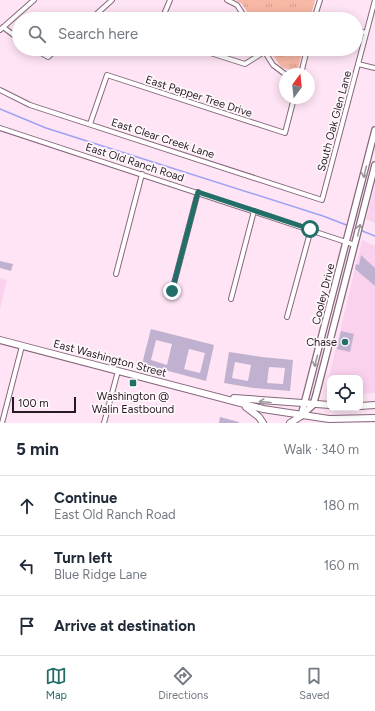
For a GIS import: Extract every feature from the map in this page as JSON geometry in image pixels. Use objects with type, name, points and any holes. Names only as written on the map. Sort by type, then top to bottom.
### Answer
[{"type":"main road","name":"East Washington Street","points":[[0,340],[239,403],[301,416],[329,419],[375,418]]},
{"type":"main road","name":"East Washington Street","points":[[214,396],[327,405]]},
{"type":"main road","points":[[239,403],[256,414],[262,423]]},
{"type":"main road","points":[[363,406],[375,405]]},
{"type":"main road","points":[[290,423],[301,416]]},
{"type":"street","points":[[20,12],[34,0]]},
{"type":"street","points":[[99,12],[112,0]]},
{"type":"street","points":[[165,12],[170,0]]},
{"type":"street","points":[[227,0],[237,5],[242,12]]},
{"type":"street","points":[[317,12],[320,0]]},
{"type":"street","name":"South Oak Glen Lane","points":[[363,45],[375,0]]},
{"type":"street","points":[[12,19],[2,28],[12,34]]},
{"type":"street","points":[[220,56],[245,64],[257,56]]},
{"type":"street","points":[[267,56],[273,66],[279,70]]},
{"type":"street","points":[[302,68],[305,56]]},
{"type":"street","name":"South Oak Glen Lane","points":[[322,200],[360,56]]},
{"type":"street","points":[[358,64],[375,68]]},
{"type":"street","name":"East Pepper Tree Drive","points":[[90,124],[107,75],[285,134],[292,104]]},
{"type":"street","name":"East Clear Creek Lane","points":[[0,90],[30,105],[322,200]]},
{"type":"street","name":"East Old Ranch Road","points":[[0,128],[355,245]]},
{"type":"street","name":"Cooley Drive","points":[[301,416],[375,130]]},
{"type":"street","name":"Cooley Drive","points":[[313,404],[375,165]]},
{"type":"street","points":[[116,274],[142,174]]},
{"type":"street","points":[[172,291],[198,192]]},
{"type":"street","points":[[357,202],[365,204]]},
{"type":"street","points":[[231,299],[254,211]]},
{"type":"street","points":[[287,318],[310,229]]},
{"type":"street","points":[[337,278],[346,280]]},
{"type":"street","points":[[326,322],[334,325]]},
{"type":"street","points":[[2,423],[22,346]]},
{"type":"street","points":[[104,423],[118,371]]},
{"type":"street","points":[[301,416],[313,404]]},
{"type":"shaded area","points":[[375,186],[375,223],[366,219]]},
{"type":"shaded area","points":[[362,240],[375,246],[375,393],[363,394],[363,375],[329,375]]},
{"type":"shaded area","points":[[0,278],[7,280],[0,309]]},
{"type":"green space","points":[[236,0],[315,0],[312,12],[247,12],[242,4]]},
{"type":"green space","points":[[274,56],[301,56],[298,68],[281,67]]},
{"type":"building","points":[[361,255],[375,268],[375,286],[355,269],[356,264],[359,265]]},
{"type":"building","points":[[0,261],[13,264],[11,271],[0,268]]},
{"type":"building","points":[[151,329],[214,345],[206,381],[142,364]],"holes":[[[156,340],[172,344],[167,365],[151,360]],[[189,349],[205,353],[200,373],[184,369]]]},
{"type":"building","name":"Chase","points":[[341,331],[354,334],[350,352],[337,349]]},
{"type":"building","points":[[229,352],[293,360],[290,391],[253,388],[224,383]],"holes":[[[235,362],[251,365],[248,381],[232,378]],[[269,367],[285,368],[283,384],[267,383]]]},
{"type":"building","points":[[220,417],[239,422],[239,423],[219,423]]},
{"type":"waterway","points":[[0,109],[46,128],[323,216],[349,226]]},
{"type":"waterway","points":[[360,230],[375,236]]},
{"type":"place","name":"Chase","points":[[345,342]]},
{"type":"place","name":"Washington @ Walin Eastbound","points":[[133,383]]},
{"type":"route","points":[[172,291],[198,192],[310,229]]}]
